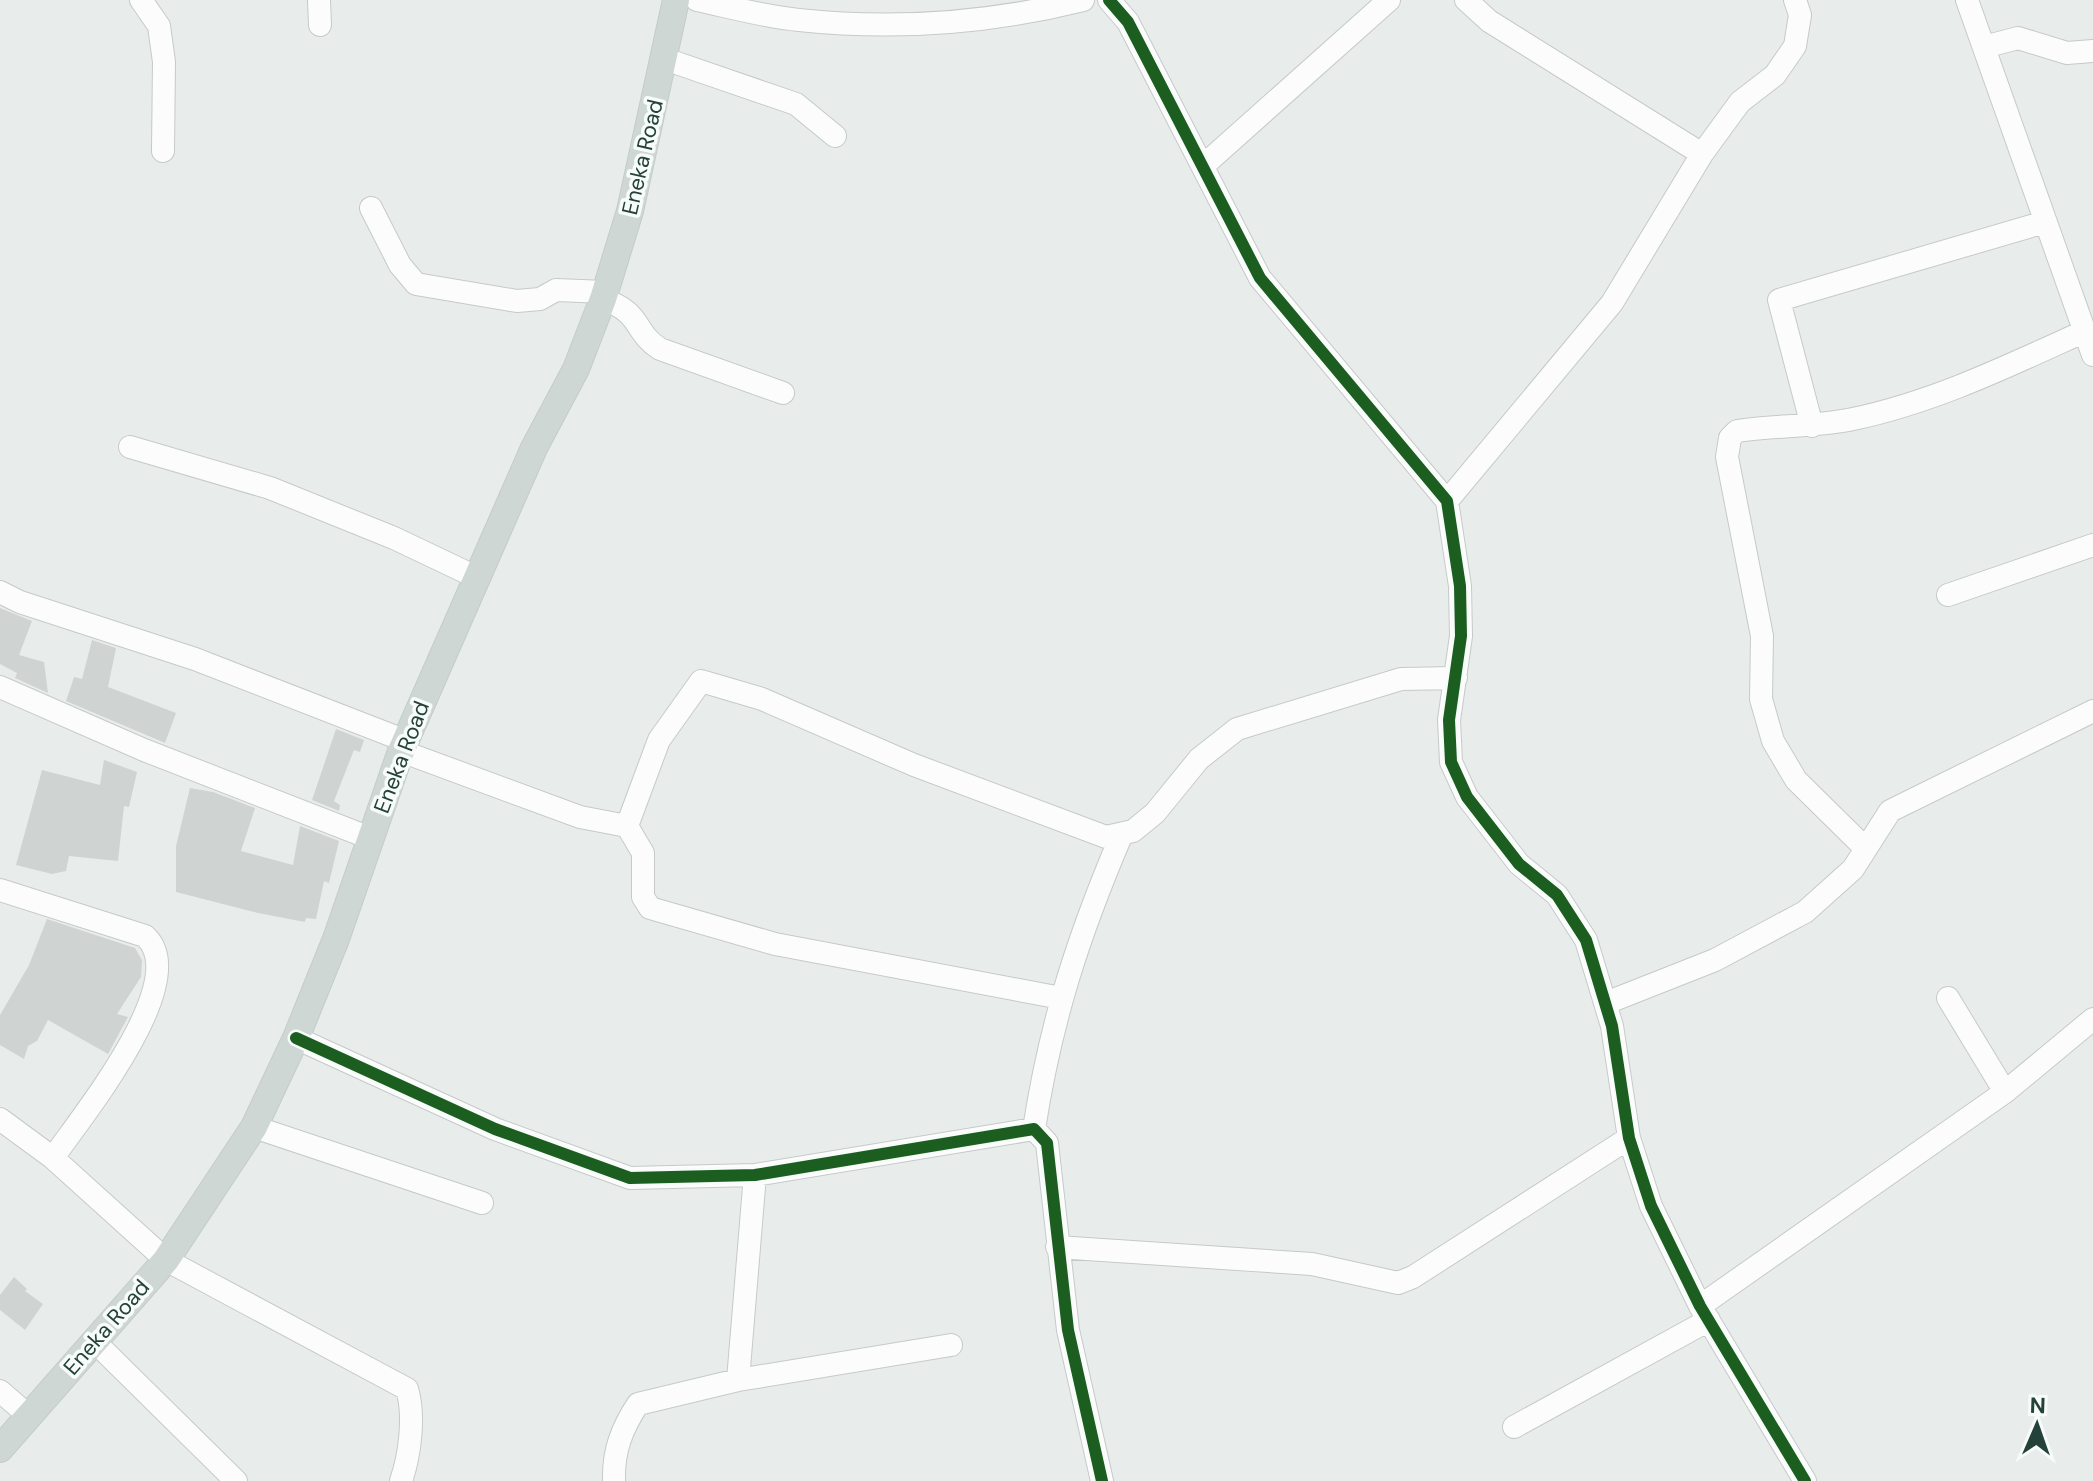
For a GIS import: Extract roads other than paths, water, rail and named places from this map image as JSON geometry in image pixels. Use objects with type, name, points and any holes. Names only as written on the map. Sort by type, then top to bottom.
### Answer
[{"type":"main road","name":"Eneka Road","points":[[0,1449],[166,1260],[254,1127],[296,1038],[336,939],[403,746],[534,448],[576,369],[604,296],[630,211],[676,0]]},
{"type":"street","points":[[141,0],[159,26],[164,62],[163,151]]},
{"type":"street","points":[[319,0],[320,25]]},
{"type":"street","points":[[697,0],[797,20],[902,26],[984,18],[1083,0]]},
{"type":"street","points":[[1109,0],[1128,22],[1260,278],[1447,501],[1460,586],[1461,636],[1449,720],[1451,762],[1467,797],[1519,864],[1557,895],[1586,940],[1606,1003],[1629,1138],[1651,1206],[1704,1313],[1799,1479]]},
{"type":"street","points":[[1204,165],[1389,0]]},
{"type":"street","points":[[1466,0],[1489,21],[1702,154]]},
{"type":"street","points":[[1447,501],[1612,303],[1702,154],[1740,102],[1775,75],[1795,46],[1800,15],[1795,0]]},
{"type":"street","points":[[1967,0],[2093,355]]},
{"type":"street","points":[[1984,47],[2018,38],[2067,53],[2093,51]]},
{"type":"street","points":[[665,59],[796,104],[835,136]]},
{"type":"street","points":[[371,208],[400,265],[416,284],[517,301],[540,299],[556,290],[604,296],[632,313],[650,341],[660,349],[783,393]]},
{"type":"street","points":[[1812,426],[1779,300],[1789,294],[2045,222]]},
{"type":"street","points":[[1864,847],[1796,780],[1773,741],[1761,699],[1762,636],[1727,457],[1730,438],[1737,431],[1812,426],[1877,413],[1960,388],[2083,332]]},
{"type":"street","points":[[130,447],[270,488],[394,538],[476,577]]},
{"type":"street","points":[[1948,595],[2093,545]]},
{"type":"street","points":[[0,592],[20,602],[195,659],[580,817],[627,826],[643,853],[643,897],[650,908],[775,944],[1061,998]]},
{"type":"street","points":[[627,826],[659,740],[701,681],[762,699],[914,765],[1106,837],[1121,836],[1155,813],[1199,759],[1218,740],[1237,729],[1401,679],[1456,678]]},
{"type":"street","points":[[0,687],[144,750],[370,838]]},
{"type":"street","points":[[1606,1003],[1715,960],[1805,912],[1853,869],[1864,847],[1890,811],[2093,711]]},
{"type":"street","points":[[1034,1129],[1046,1057],[1081,928],[1121,836]]},
{"type":"street","points":[[0,890],[145,936],[155,945],[159,962],[139,1033],[53,1158]]},
{"type":"street","points":[[1948,998],[2005,1092]]},
{"type":"street","points":[[1514,1427],[1704,1313],[2005,1092],[2093,1019]]},
{"type":"street","points":[[296,1038],[495,1129],[630,1178],[755,1175],[1034,1129]]},
{"type":"street","points":[[0,1119],[53,1158],[166,1260],[407,1389],[411,1402],[406,1467],[401,1481]]},
{"type":"street","points":[[254,1127],[482,1203]]},
{"type":"street","points":[[1034,1129],[1047,1143],[1068,1330],[1102,1481]]},
{"type":"street","points":[[1057,1247],[1312,1264],[1398,1283],[1413,1277],[1629,1138]]},
{"type":"street","points":[[738,1380],[755,1175]]},
{"type":"street","points":[[94,1341],[236,1481]]},
{"type":"street","points":[[614,1481],[613,1463],[623,1426],[638,1404],[738,1380],[951,1345]]},
{"type":"street","points":[[0,1391],[29,1416]]}]
